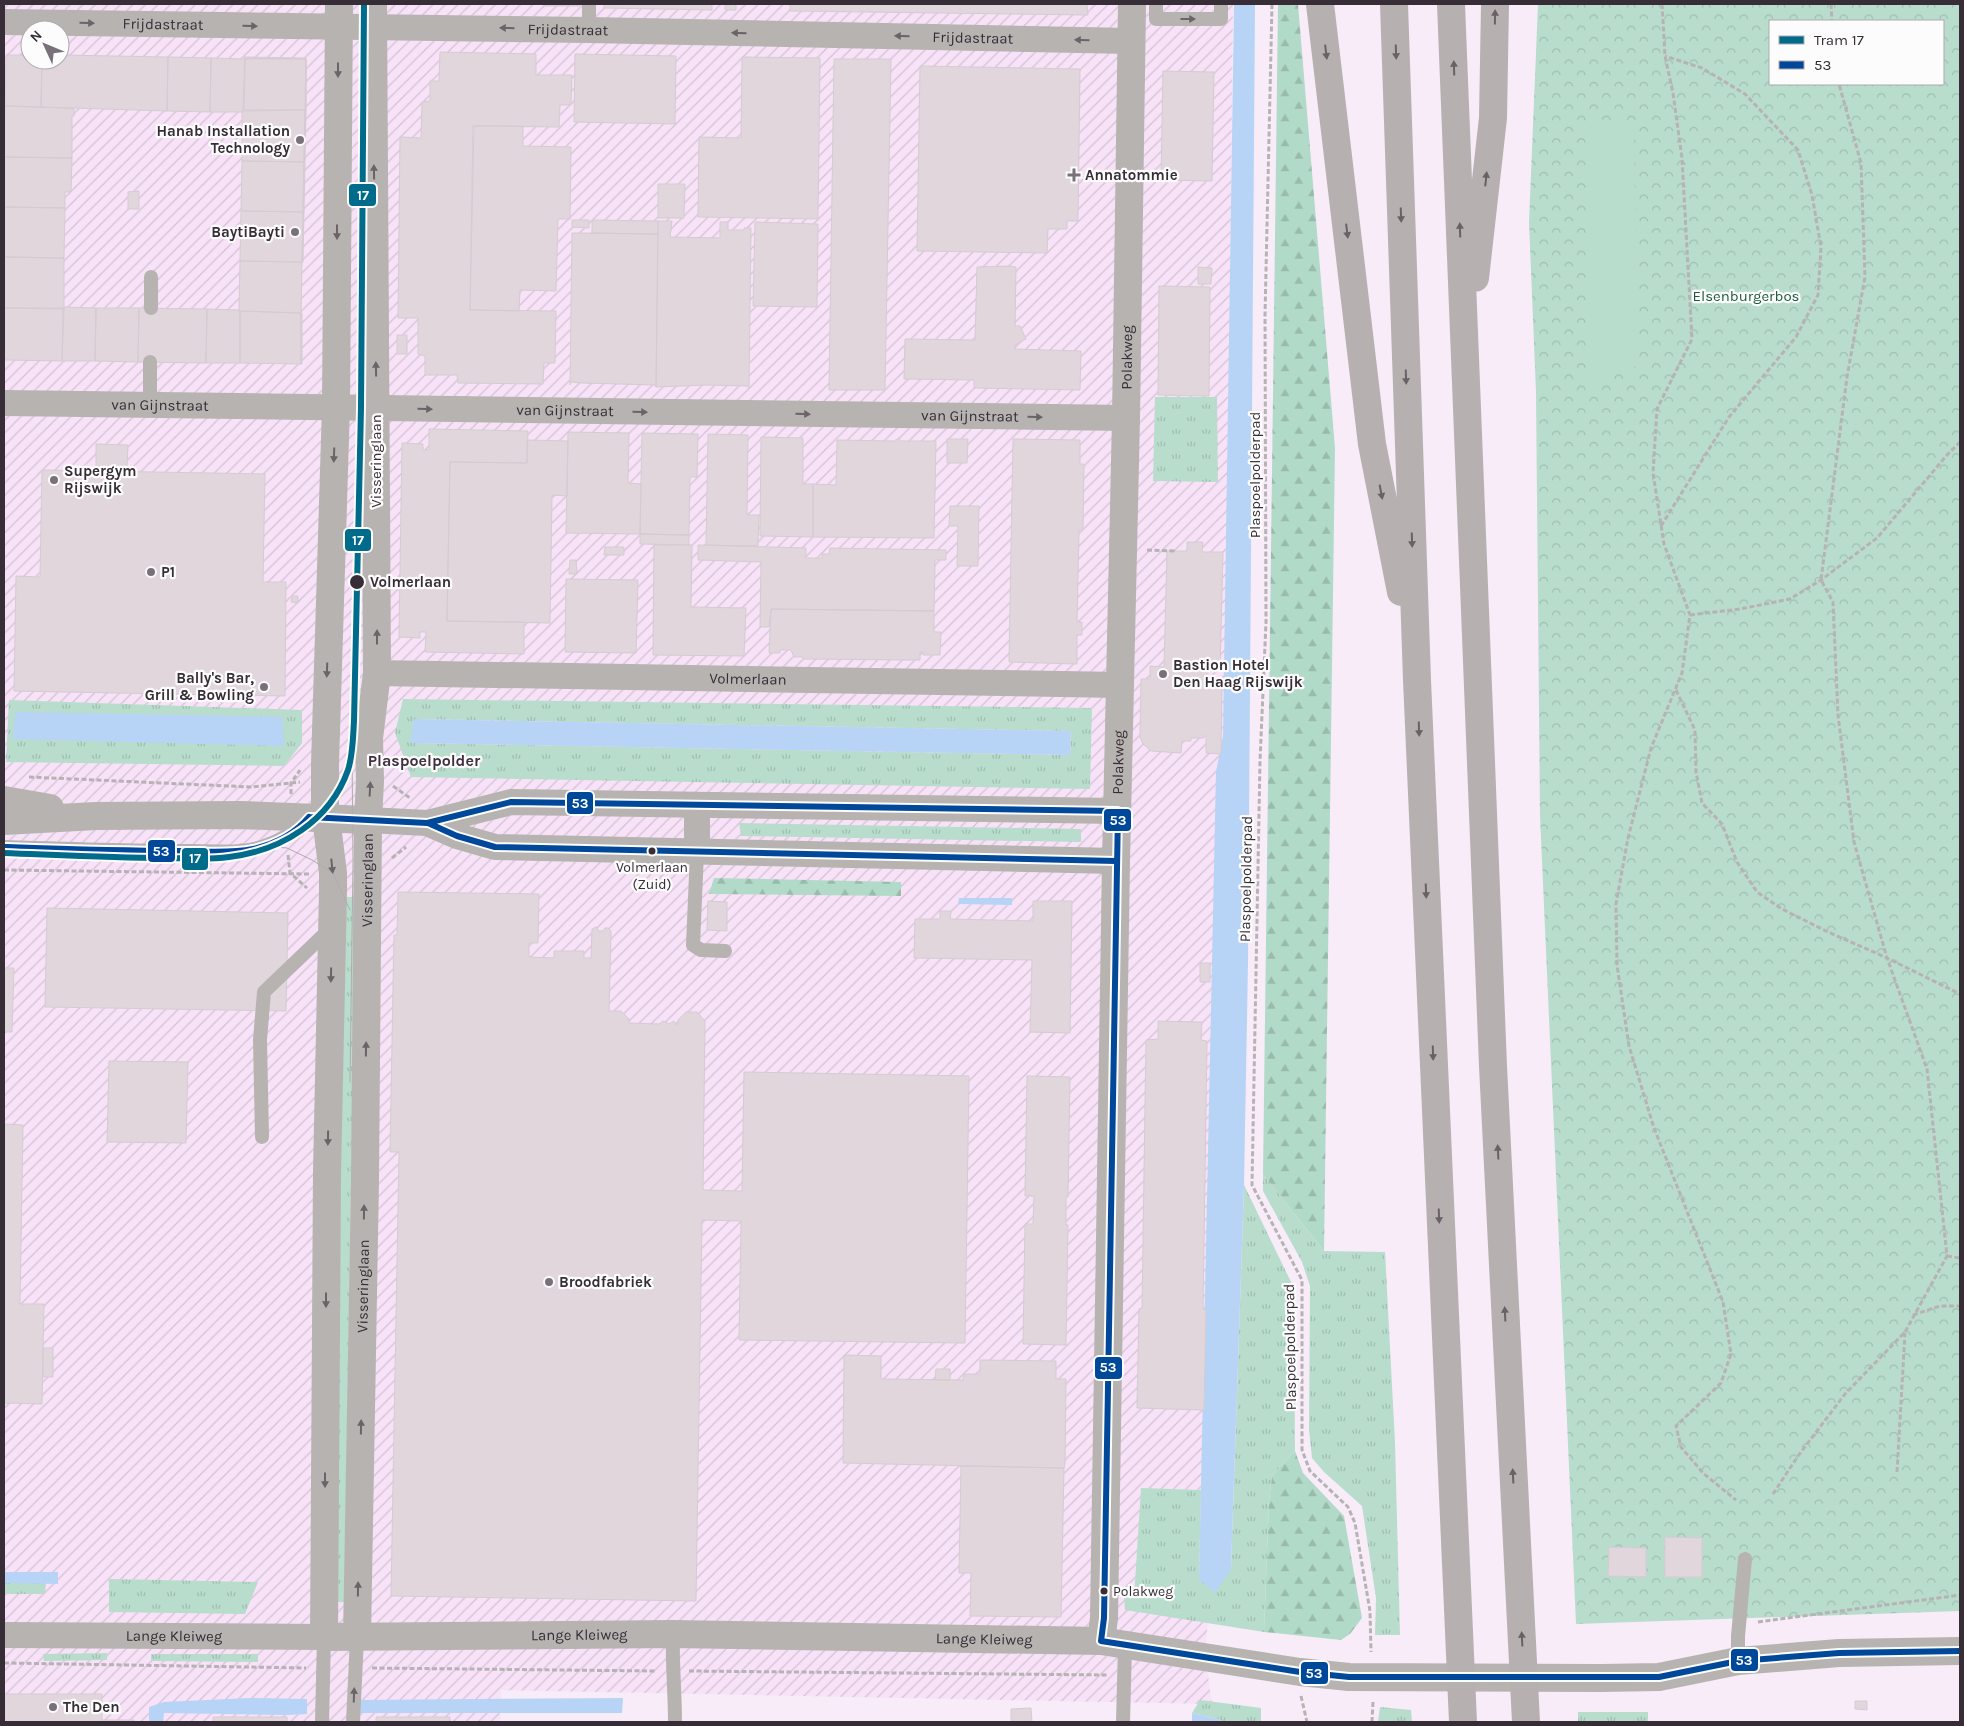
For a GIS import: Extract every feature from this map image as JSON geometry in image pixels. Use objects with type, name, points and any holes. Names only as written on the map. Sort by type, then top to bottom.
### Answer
[{"type":"highway","points":[[1320,4],[1372,444],[1417,680]]},
{"type":"highway","points":[[1394,4],[1417,680],[1463,1722]]},
{"type":"highway","points":[[1451,4],[1494,1076],[1526,1722]]},
{"type":"highway","points":[[1465,366],[1493,118],[1495,4]]},
{"type":"street","name":"Polakweg","points":[[1113,1643],[1104,1608],[1132,4]]},
{"type":"street","points":[[324,1637],[327,1192],[333,873],[318,818],[325,781],[336,406],[338,15]]},
{"type":"street","name":"Frijdastraat","points":[[4,22],[373,15],[589,30],[1131,41]]},
{"type":"street","name":"Visseringlaan","points":[[357,1638],[365,1180],[369,738],[377,673],[373,15]]},
{"type":"street","name":"van Gijnstraat","points":[[4,403],[1126,418]]},
{"type":"street","name":"Volmerlaan","points":[[377,673],[1120,685]]},
{"type":"street","points":[[4,800],[96,816]]},
{"type":"street","points":[[4,821],[96,816],[240,815],[427,823],[510,802],[1118,811]]},
{"type":"street","points":[[697,805],[697,852]]},
{"type":"street","points":[[427,823],[457,836],[495,847],[1116,860]]},
{"type":"street","name":"Lange Kleiweg","points":[[4,1635],[357,1638],[673,1634],[1113,1643],[1300,1672],[1349,1677],[1660,1677],[1738,1661],[1839,1653],[1960,1651]]},
{"type":"lane","points":[[589,4],[589,30]]},
{"type":"lane","points":[[1156,4],[1156,19],[1221,19],[1222,4]]},
{"type":"lane","points":[[151,277],[151,308]]},
{"type":"lane","points":[[150,362],[150,404]]},
{"type":"lane","points":[[4,847],[240,851],[262,847],[318,818]]},
{"type":"lane","points":[[697,852],[693,944],[701,950],[725,951]]},
{"type":"lane","points":[[262,1137],[260,1040],[264,992],[332,926]]},
{"type":"lane","points":[[1738,1661],[1739,1624],[1746,1559]]},
{"type":"lane","points":[[673,1634],[672,1671],[675,1691],[675,1722]]},
{"type":"lane","points":[[322,1722],[324,1637]]},
{"type":"lane","points":[[353,1722],[354,1668],[357,1638]]},
{"type":"lane","points":[[1113,1643],[1125,1675],[1123,1722]]},
{"type":"path","name":"Plaspoelpolderpad","points":[[1272,4],[1265,316],[1266,622],[1260,761],[1252,1185],[1302,1280],[1302,1450],[1310,1471],[1348,1507],[1355,1523],[1370,1611],[1372,1659]]},
{"type":"path","points":[[1662,4],[1665,56],[1673,93],[1682,158],[1692,339],[1657,408],[1653,473],[1664,544],[1690,615],[1682,673],[1651,748],[1628,838],[1616,904],[1618,965],[1629,1046],[1654,1128],[1723,1302],[1731,1354],[1722,1383],[1676,1426],[1681,1447],[1703,1473],[1736,1500]]},
{"type":"path","points":[[1831,4],[1832,20]]},
{"type":"path","points":[[1662,526],[1729,417],[1796,337],[1818,295],[1821,247],[1812,195],[1798,150],[1745,94],[1702,68],[1665,56]]},
{"type":"path","points":[[1773,1494],[1798,1456],[1845,1394],[1905,1332],[1947,1256],[1927,1069],[1887,958],[1854,842],[1838,715],[1833,602],[1821,580],[1847,377],[1864,276],[1862,162],[1839,85]]},
{"type":"path","points":[[1690,615],[1740,609],[1790,599],[1821,580],[1876,538],[1946,455],[1960,442]]},
{"type":"path","points":[[1676,689],[1695,730],[1696,772],[1702,803],[1722,824],[1737,862],[1757,892],[1782,909],[1960,994]]},
{"type":"path","points":[[26,777],[251,787],[325,781]]},
{"type":"path","points":[[370,781],[391,784],[419,804],[423,808],[427,823]]},
{"type":"path","points":[[1947,1256],[1960,1258]]},
{"type":"path","points":[[1913,1315],[1940,1306],[1960,1306]]},
{"type":"path","points":[[1897,1472],[1905,1332]]},
{"type":"path","points":[[1739,1624],[1960,1595]]},
{"type":"path","name":"Lange Kleiweg","points":[[4,1663],[323,1669]]},
{"type":"path","points":[[354,1668],[1125,1675]]},
{"type":"path","points":[[1300,1694],[1307,1722]]},
{"type":"path","points":[[1372,1722],[1373,1698]]},
{"type":"shaded area","name":"Plaspoelpolder","points":[[4,4],[1233,4],[1218,1512],[1205,1653],[1212,1704],[501,1690],[500,1722],[4,1722]]},
{"type":"green space","points":[[1278,4],[1298,4],[1335,448],[1324,1251],[1263,1174]]},
{"type":"green space","name":"Elsenburgerbos","points":[[1538,4],[1960,4],[1960,1611],[1576,1624],[1540,816],[1536,392],[1529,222]]},
{"type":"green space","points":[[1586,126],[1634,126],[1637,366],[1589,382]]},
{"type":"green space","points":[[1155,397],[1217,397],[1218,482],[1153,481]]},
{"type":"green space","points":[[403,699],[1092,708],[1090,789],[411,777],[395,733]],"holes":[[[414,719],[1071,731],[1070,755],[411,743]]]},
{"type":"green space","points":[[9,700],[302,710],[302,743],[284,766],[6,762]]},
{"type":"green space","points":[[739,823],[1081,829],[1081,842],[741,836]]},
{"type":"green space","points":[[714,878],[901,882],[901,896],[709,894]]},
{"type":"green space","points":[[337,897],[356,897],[344,1602],[324,1603]]},
{"type":"green space","points":[[1263,1174],[1324,1251],[1385,1252],[1395,1442],[1400,1635],[1375,1635],[1376,1598],[1362,1506],[1324,1472],[1312,1458],[1309,1430],[1310,1286],[1302,1262],[1263,1191]]},
{"type":"green space","points":[[1244,1185],[1292,1284],[1294,1298],[1295,1451],[1272,1476],[1269,1501],[1264,1632],[1125,1610],[1124,1597],[1134,1598],[1141,1488],[1201,1490],[1199,1580],[1231,1569]]},
{"type":"green space","points":[[1295,1451],[1303,1473],[1344,1516],[1362,1618],[1350,1634],[1341,1640],[1264,1632],[1269,1501],[1272,1476]]},
{"type":"green space","points":[[109,1579],[258,1582],[245,1614],[109,1612]]},
{"type":"green space","points":[[4,1583],[46,1583],[45,1594],[4,1594]]},
{"type":"green space","points":[[107,1653],[107,1660],[44,1661],[43,1654]]},
{"type":"green space","points":[[151,1654],[258,1654],[258,1662],[151,1661]]},
{"type":"green space","points":[[1200,1700],[1261,1708],[1261,1722],[1224,1722],[1192,1713]]},
{"type":"green space","points":[[1380,1707],[1411,1710],[1412,1722],[1378,1722]]},
{"type":"green space","points":[[1578,1712],[1648,1712],[1648,1722],[1578,1722]]},
{"type":"water","points":[[1234,4],[1255,4],[1248,963],[1244,1185],[1231,1569],[1215,1592],[1199,1580],[1216,772],[1223,736]]},
{"type":"water","points":[[15,712],[282,717],[284,746],[13,739]]},
{"type":"water","points":[[414,719],[1071,731],[1070,755],[410,743]]},
{"type":"water","points":[[959,898],[1012,898],[1012,905],[958,904]]},
{"type":"water","points":[[4,1572],[58,1572],[58,1584],[4,1583]]},
{"type":"water","points":[[250,1698],[307,1699],[307,1714],[164,1713],[163,1722],[149,1722],[149,1707],[164,1702]]},
{"type":"water","points":[[623,1698],[622,1713],[357,1713],[357,1700]]},
{"type":"water","points":[[1192,1713],[1218,1719],[1224,1722],[1192,1722]]},
{"type":"building","points":[[544,4],[580,4],[579,6],[544,6]]},
{"type":"building","points":[[604,4],[712,4],[712,10],[604,8]]},
{"type":"building","points":[[725,4],[736,4],[736,10],[725,10]]},
{"type":"building","points":[[790,4],[1087,4],[1088,15],[790,11]]},
{"type":"building","points":[[440,52],[536,54],[536,75],[572,75],[571,105],[560,105],[559,127],[473,126],[470,310],[556,311],[555,363],[544,363],[543,384],[458,383],[457,375],[425,375],[425,356],[418,354],[418,318],[398,318],[400,137],[421,138],[422,102],[430,101],[430,81],[439,81]]},
{"type":"building","points":[[575,54],[676,56],[675,124],[574,122]]},
{"type":"building","points":[[6,55],[20,55],[20,70],[42,70],[41,107],[5,106]]},
{"type":"building","points":[[70,55],[168,57],[167,111],[41,107],[42,70],[70,70]]},
{"type":"building","points":[[168,57],[211,58],[210,112],[167,111]]},
{"type":"building","points":[[244,57],[306,58],[306,59],[245,59]]},
{"type":"building","points":[[742,57],[820,58],[818,219],[698,217],[699,137],[741,138]]},
{"type":"building","points":[[211,58],[245,59],[243,112],[210,112]]},
{"type":"building","points":[[245,59],[306,59],[305,110],[244,111]]},
{"type":"building","points":[[834,59],[891,59],[885,390],[829,390]]},
{"type":"building","points":[[920,66],[1080,69],[1078,221],[1067,221],[1067,229],[1048,229],[1047,253],[917,251]]},
{"type":"building","points":[[1163,71],[1214,72],[1212,181],[1161,180]]},
{"type":"building","points":[[5,106],[74,108],[74,116],[72,116],[72,158],[4,157]]},
{"type":"building","points":[[242,110],[305,110],[304,162],[242,161]]},
{"type":"building","points":[[305,110],[306,111],[304,162]]},
{"type":"building","points":[[474,126],[523,126],[523,146],[571,147],[570,219],[558,219],[556,291],[520,290],[519,311],[470,310]]},
{"type":"building","points":[[4,157],[72,158],[71,192],[65,192],[65,208],[4,207]]},
{"type":"building","points":[[242,161],[304,162],[303,212],[241,211]]},
{"type":"building","points":[[305,162],[304,212],[303,206]]},
{"type":"building","points":[[658,184],[685,184],[684,218],[658,218]]},
{"type":"building","points":[[139,191],[139,209],[128,209],[128,192]]},
{"type":"building","points":[[4,207],[65,208],[64,258],[4,257]]},
{"type":"building","points":[[241,211],[303,212],[302,262],[240,261]]},
{"type":"building","points":[[303,212],[304,212],[302,262]]},
{"type":"building","points":[[572,220],[589,220],[589,228],[572,227]]},
{"type":"building","points":[[592,220],[658,221],[658,234],[592,233]]},
{"type":"building","points":[[658,221],[672,221],[670,237],[720,238],[720,222],[728,222],[728,230],[751,228],[749,388],[747,386],[707,385],[656,387]]},
{"type":"building","points":[[755,222],[818,224],[817,307],[753,306]]},
{"type":"building","points":[[572,233],[658,234],[656,387],[655,385],[571,382],[570,385]]},
{"type":"building","points":[[4,257],[64,258],[64,309],[4,308]]},
{"type":"building","points":[[240,261],[302,262],[301,313],[239,311]]},
{"type":"building","points":[[977,267],[1016,267],[1015,326],[1020,326],[1026,339],[1015,345],[1015,349],[1081,351],[1080,390],[974,388],[974,380],[904,379],[905,339],[975,340]]},
{"type":"building","points":[[1198,267],[1212,268],[1211,284],[1198,284]]},
{"type":"building","points":[[1159,286],[1210,287],[1209,396],[1158,395]]},
{"type":"building","points":[[64,307],[96,308],[95,361],[62,361]]},
{"type":"building","points":[[4,308],[63,308],[62,361],[4,360]]},
{"type":"building","points":[[96,308],[139,308],[138,362],[95,361]]},
{"type":"building","points":[[139,308],[207,309],[206,363],[138,362]]},
{"type":"building","points":[[207,309],[240,311],[240,363],[206,363]]},
{"type":"building","points":[[240,311],[301,313],[301,364],[240,363]]},
{"type":"building","points":[[302,313],[302,364],[301,364]]},
{"type":"building","points":[[397,335],[407,335],[407,354],[397,354]]},
{"type":"building","points":[[429,429],[528,431],[527,463],[450,462],[447,621],[524,622],[524,654],[425,652],[426,632],[420,632],[420,638],[399,637],[402,443],[423,444],[423,450],[429,450]]},
{"type":"building","points":[[568,432],[629,433],[628,483],[641,484],[640,534],[566,533]]},
{"type":"building","points":[[642,433],[698,434],[697,477],[690,477],[689,535],[640,534]]},
{"type":"building","points":[[708,434],[748,435],[747,515],[759,515],[758,546],[706,545]]},
{"type":"building","points":[[761,437],[803,438],[803,484],[813,484],[813,537],[760,536]]},
{"type":"building","points":[[899,438],[901,441],[936,441],[934,538],[813,537],[813,484],[836,485],[837,440],[894,441]]},
{"type":"building","points":[[947,439],[968,439],[967,463],[947,463]]},
{"type":"building","points":[[1013,439],[1080,440],[1080,464],[1084,464],[1083,530],[1079,530],[1077,622],[1082,622],[1082,635],[1077,635],[1077,664],[1009,662]]},
{"type":"building","points":[[527,440],[568,441],[567,496],[552,495],[550,623],[447,621],[450,462],[527,463]]},
{"type":"building","points":[[96,444],[128,445],[127,467],[96,467]]},
{"type":"building","points":[[42,470],[265,474],[263,582],[286,582],[285,696],[238,695],[238,700],[221,700],[221,695],[14,691],[16,576],[40,577]]},
{"type":"building","points":[[950,506],[979,506],[978,566],[957,566],[958,526],[949,526]]},
{"type":"building","points":[[640,534],[689,535],[689,545],[640,544]]},
{"type":"building","points":[[1187,542],[1203,542],[1202,552],[1223,552],[1220,669],[1208,669],[1208,680],[1222,680],[1221,754],[1206,753],[1206,736],[1204,738],[1191,738],[1191,741],[1182,741],[1181,753],[1151,751],[1143,744],[1140,737],[1141,679],[1150,679],[1150,666],[1164,667],[1167,551],[1187,551]]},
{"type":"building","points":[[654,545],[692,545],[691,607],[746,608],[744,656],[653,655]]},
{"type":"building","points":[[698,545],[806,548],[806,558],[822,558],[822,554],[829,554],[830,548],[946,550],[946,560],[935,560],[934,611],[771,609],[769,627],[760,627],[761,562],[698,560]]},
{"type":"building","points":[[605,547],[624,547],[624,555],[604,555]]},
{"type":"building","points":[[570,560],[576,560],[577,574],[569,574]]},
{"type":"building","points":[[566,579],[638,580],[636,653],[565,652]]},
{"type":"building","points":[[292,596],[298,596],[298,603],[291,602]]},
{"type":"building","points":[[771,609],[934,611],[934,632],[941,632],[940,655],[923,655],[923,652],[920,652],[920,660],[803,659],[803,657],[794,657],[791,650],[769,653]]},
{"type":"building","name":"Broodfabriek","points":[[398,892],[539,894],[538,943],[529,943],[529,957],[554,958],[554,951],[584,951],[584,958],[591,958],[592,929],[596,927],[599,931],[603,931],[605,928],[608,928],[611,931],[609,1011],[621,1011],[629,1019],[629,1023],[659,1024],[663,1021],[669,1024],[674,1021],[676,1025],[678,1025],[678,1020],[686,1012],[697,1012],[705,1021],[703,1190],[742,1191],[744,1072],[969,1076],[965,1343],[739,1340],[741,1221],[702,1220],[696,1601],[391,1596],[399,1152],[390,1152],[394,935],[397,935]]},
{"type":"building","points":[[708,901],[727,902],[727,931],[707,930]]},
{"type":"building","points":[[1033,901],[1072,901],[1070,1033],[1030,1032],[1032,960],[914,958],[915,919],[940,919],[940,911],[951,911],[950,919],[1033,921]]},
{"type":"building","points":[[47,908],[288,913],[286,1011],[45,1007]]},
{"type":"building","points":[[1200,963],[1210,963],[1210,982],[1200,982]]},
{"type":"building","points":[[4,968],[14,968],[12,1032],[4,1032]]},
{"type":"building","points":[[1158,1021],[1202,1022],[1201,1040],[1207,1041],[1203,1309],[1206,1310],[1204,1410],[1137,1408],[1139,1309],[1142,1308],[1146,1040],[1158,1039]]},
{"type":"building","points":[[109,1061],[188,1062],[186,1143],[107,1142]]},
{"type":"building","points":[[1027,1076],[1070,1077],[1068,1197],[1066,1197],[1066,1225],[1068,1225],[1066,1345],[1023,1344],[1025,1224],[1033,1224],[1034,1196],[1025,1196]]},
{"type":"building","points":[[4,1124],[23,1125],[20,1304],[44,1304],[42,1404],[4,1403]]},
{"type":"building","points":[[43,1348],[53,1348],[53,1377],[43,1377]]},
{"type":"building","points":[[844,1355],[881,1356],[881,1379],[963,1380],[964,1374],[980,1374],[980,1360],[1056,1361],[1056,1379],[1066,1379],[1064,1468],[843,1463]]},
{"type":"building","points":[[936,1369],[950,1369],[950,1380],[935,1380]]},
{"type":"building","points":[[961,1466],[1064,1468],[1061,1617],[970,1616],[971,1573],[959,1573]]},
{"type":"building","points":[[1665,1537],[1702,1538],[1702,1577],[1665,1577]]},
{"type":"building","points":[[1609,1547],[1646,1548],[1646,1577],[1608,1576]]},
{"type":"building","name":"The Den","points":[[4,1694],[102,1694],[102,1720],[134,1720],[134,1722],[4,1722]]},
{"type":"building","points":[[1855,1701],[1867,1701],[1867,1710],[1855,1709]]},
{"type":"building","points":[[1031,1708],[1032,1722],[1011,1722],[1011,1709]]},
{"type":"building","points":[[213,1717],[287,1717],[287,1722],[213,1722]]},
{"type":"building","points":[[376,1717],[450,1717],[450,1722],[376,1722]]},
{"type":"tram line","name":"17","points":[[4,853],[196,859],[248,854],[285,840],[316,818],[340,788],[348,770],[352,752],[354,721],[361,408],[364,4]]},
{"type":"tram line","points":[[350,1082],[353,862],[352,748]]},
{"type":"tram line","points":[[240,844],[287,848],[312,860],[333,873],[350,910]]},
{"type":"transit line","name":"53","points":[[309,817],[427,823],[511,802],[1118,811],[1104,1618],[1101,1641]]},
{"type":"transit line","name":"53","points":[[4,847],[244,851],[284,838],[309,817]]},
{"type":"transit line","name":"53","points":[[428,823],[457,836],[495,847],[1116,861]]},
{"type":"transit line","name":"53","points":[[1101,1641],[1300,1672],[1349,1677],[1659,1677],[1738,1661],[1839,1653],[1960,1651]]},
{"type":"place","name":"Hanab Installation Technology","points":[[300,140]]},
{"type":"place","name":"Annatommie","points":[[1074,175]]},
{"type":"place","name":"BaytiBayti","points":[[295,232]]},
{"type":"place","name":"Supergym Rijswijk","points":[[54,480]]},
{"type":"place","name":"P1","points":[[151,572]]},
{"type":"place","name":"Volmerlaan","points":[[357,582]]},
{"type":"place","name":"Bastion Hotel Den Haag Rijswijk","points":[[1163,674]]},
{"type":"place","name":"Bally's Bar, Grill & Bowling","points":[[264,687]]},
{"type":"place","name":"Volmerlaan (Zuid)","points":[[652,851]]},
{"type":"place","name":"Broodfabriek","points":[[549,1282]]},
{"type":"place","name":"Polakweg","points":[[1104,1591]]},
{"type":"place","name":"The Den","points":[[53,1707]]},
{"type":"district","name":"Plaspoelpolder","points":[[424,760]]}]
